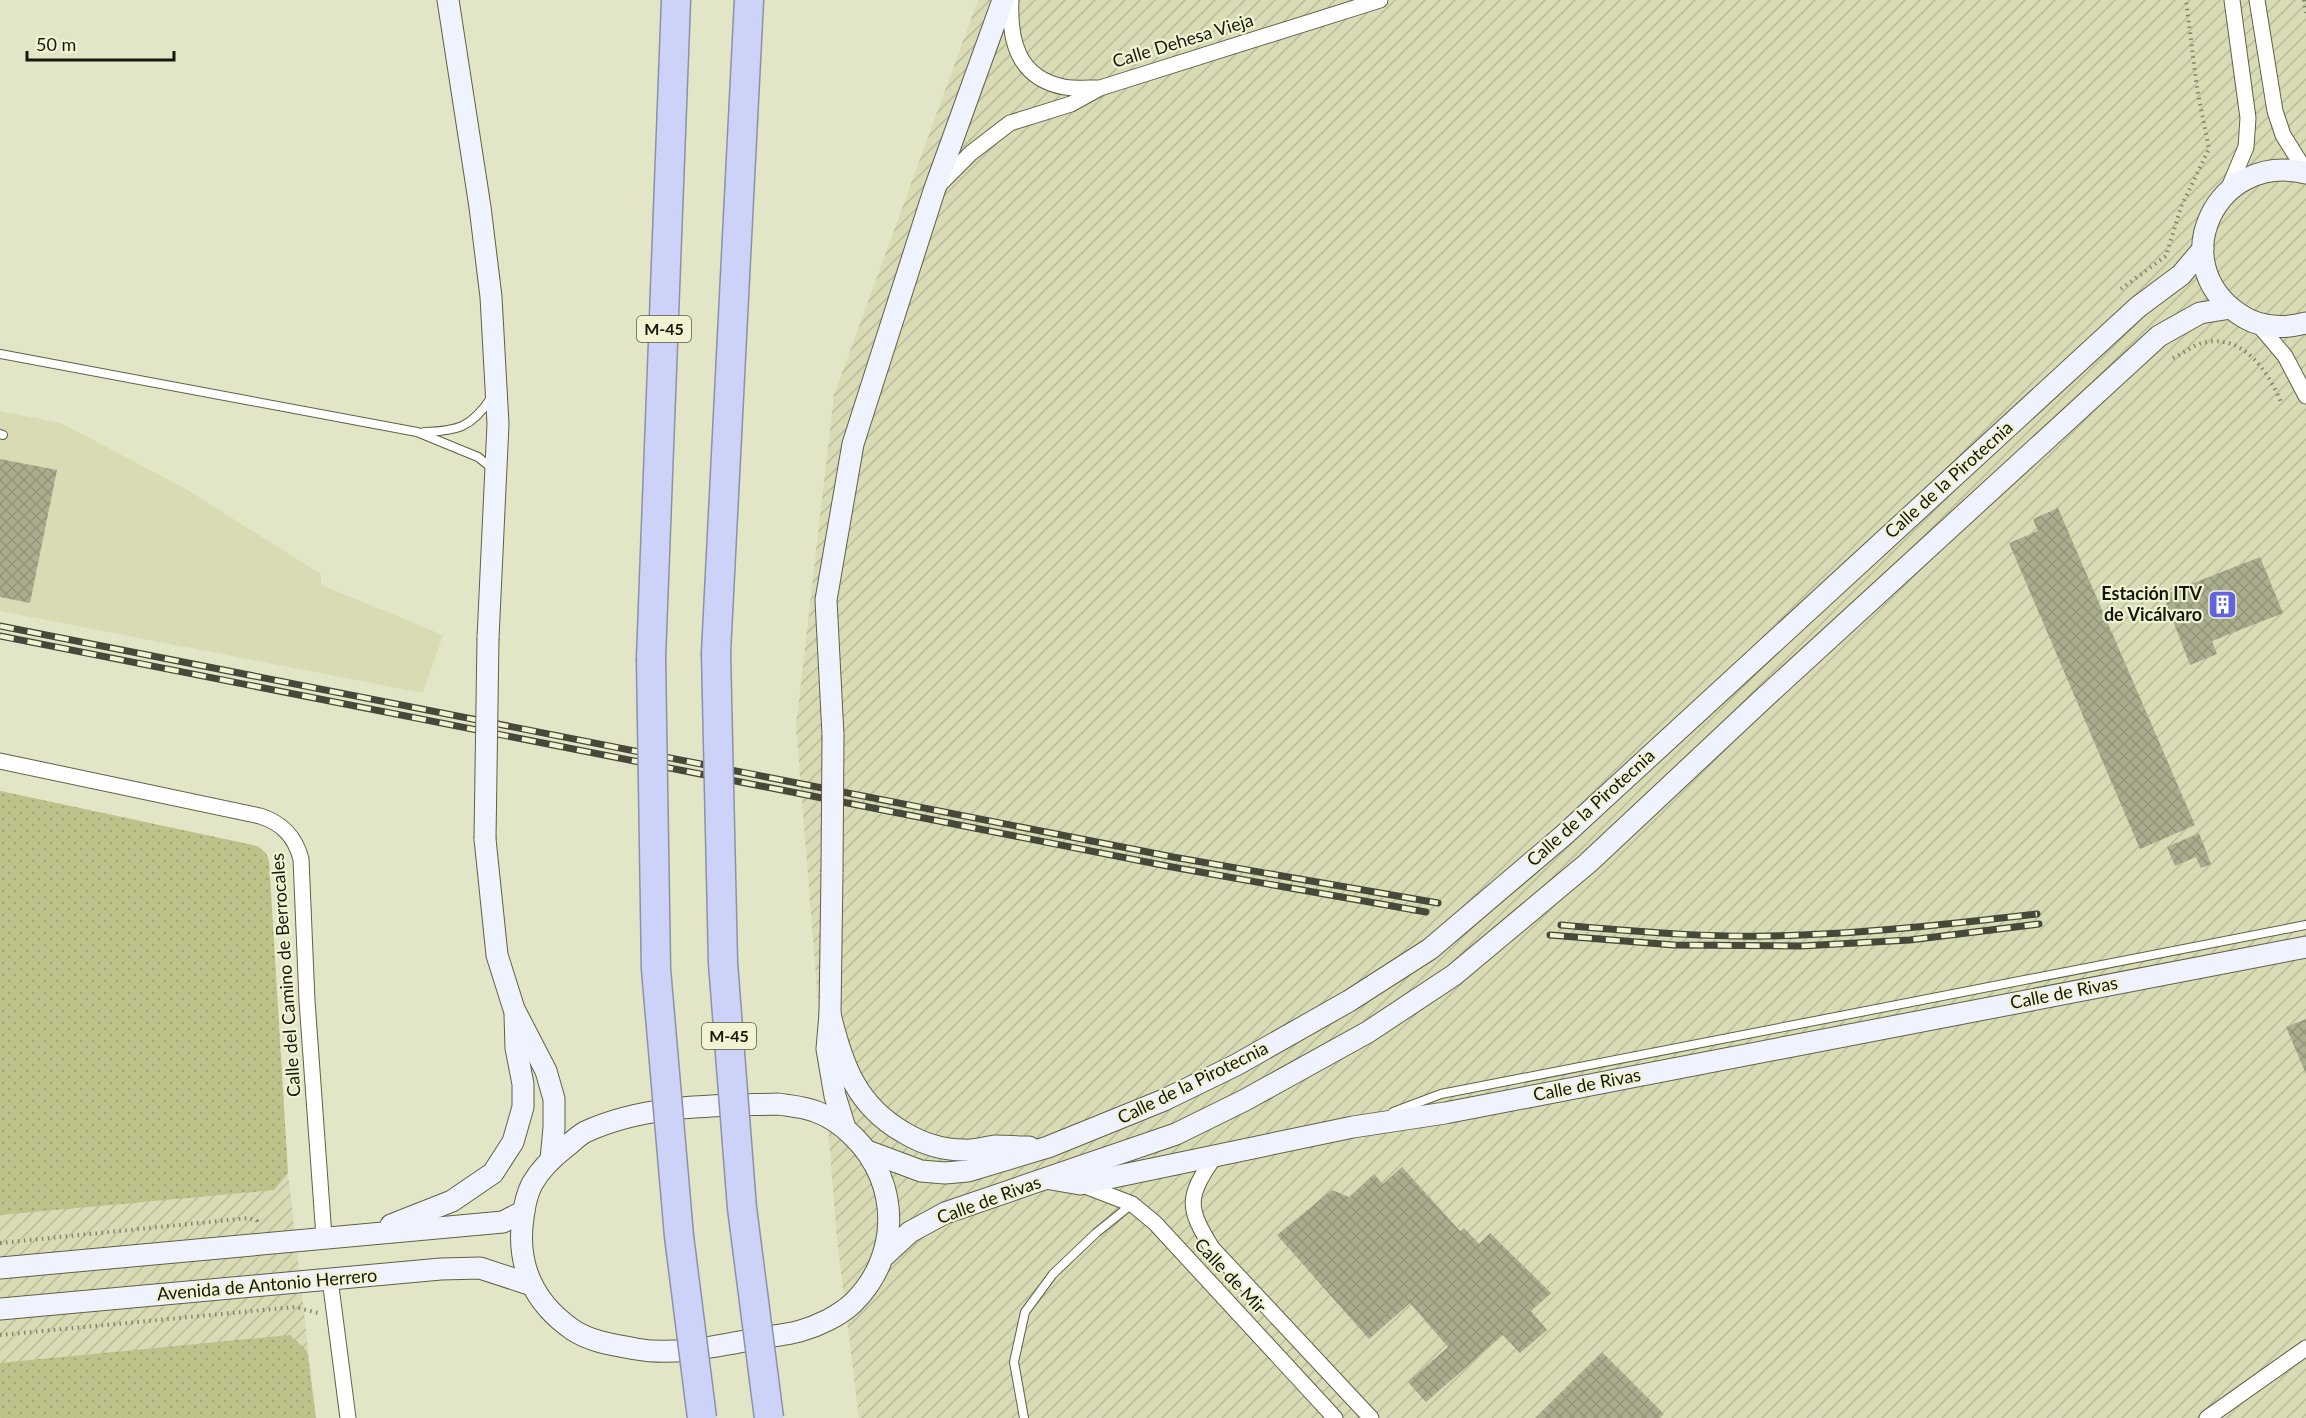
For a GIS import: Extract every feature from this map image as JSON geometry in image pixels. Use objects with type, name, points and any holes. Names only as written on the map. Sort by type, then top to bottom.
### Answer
[{"type":"highway","name":"M-45","points":[[676,2],[651,658],[656,969],[679,1236],[702,1418]]},
{"type":"highway","name":"M-45","points":[[749,4],[716,653],[724,975],[742,1208],[769,1418]]},
{"type":"main road","points":[[448,0],[478,195],[489,285],[498,424],[488,638],[485,838],[497,955],[514,1009],[546,1071],[554,1099],[551,1159]]},
{"type":"main road","points":[[845,1128],[826,1049],[830,1014],[833,735],[826,600],[854,444],[934,191],[1003,0]]},
{"type":"main road","points":[[2306,173],[2285,169],[2264,171],[2245,178],[2228,190],[2220,198],[2210,217],[2203,249],[2211,282],[2231,308],[2257,323],[2283,327],[2306,323]]},
{"type":"main road","name":"Calle de la Pirotecnia","points":[[870,1152],[921,1171],[945,1173],[968,1171],[1047,1147],[1164,1100],[1236,1065],[1349,1001],[1430,949],[1564,835],[2138,308],[2181,275],[2203,249]]},
{"type":"main road","name":"Calle de la Pirotecnia","points":[[1048,1179],[1176,1134],[1245,1100],[1368,1032],[1454,975],[1588,863],[2158,336],[2200,313],[2231,308]]},
{"type":"main road","name":"Calle de Rivas","points":[[884,1256],[910,1232],[945,1214],[1048,1179],[1080,1184],[1353,1127],[1445,1113],[2306,947]]},
{"type":"main road","points":[[371,1233],[452,1201],[493,1173],[513,1142],[523,1107],[523,1084],[516,1048],[514,1009]]},
{"type":"main road","points":[[830,1014],[839,1052],[854,1082],[870,1108],[888,1124],[914,1138],[939,1147],[965,1150],[996,1146],[1047,1147]]},
{"type":"main road","points":[[778,1104],[818,1112],[845,1128],[870,1152],[881,1174],[888,1197],[889,1225],[884,1256],[868,1287],[851,1305],[828,1320],[800,1331],[724,1345],[665,1352],[640,1350],[604,1342],[575,1331],[551,1312],[532,1285],[522,1262],[520,1234],[531,1185],[551,1159],[583,1133],[631,1115],[698,1106],[778,1104]]},
{"type":"main road","points":[[0,1268],[503,1222],[524,1210]]},
{"type":"main road","name":"Avenida de Antonio Herrero","points":[[0,1309],[441,1269],[480,1268],[532,1285]]},
{"type":"street","name":"Calle Dehesa Vieja","points":[[1011,0],[1010,26],[1016,50],[1026,66],[1044,81],[1065,87],[1100,88]]},
{"type":"street","name":"Calle Dehesa Vieja","points":[[934,191],[971,153],[1011,123],[1071,104],[1100,88],[1380,0]]},
{"type":"street","points":[[2228,190],[2246,147],[2248,118],[2232,0]]},
{"type":"street","points":[[2257,0],[2275,111],[2283,135],[2306,173]]},
{"type":"street","points":[[2257,323],[2285,356],[2306,396]]},
{"type":"street","name":"Calle del Camino de Berrocales","points":[[0,761],[260,816],[280,825],[298,845],[301,859],[307,1001],[324,1237]]},
{"type":"street","name":"Calle de Mir","points":[[1215,1156],[1199,1178],[1192,1204],[1198,1225],[1212,1248],[1371,1418]]},
{"type":"street","name":"Calle de Mir","points":[[1080,1184],[1131,1204],[1155,1223],[1335,1418]]},
{"type":"street","points":[[330,1279],[348,1418]]},
{"type":"street","points":[[2207,1418],[2306,1347]]},
{"type":"lane","points":[[0,354],[417,432],[478,457],[496,472]]},
{"type":"lane","points":[[417,432],[449,431],[467,425],[482,412],[495,392]]},
{"type":"lane","points":[[1353,1127],[1441,1094],[2306,925]]},
{"type":"lane","points":[[1024,1418],[1014,1362],[1025,1312],[1053,1274],[1131,1204]]},
{"type":"path","points":[[2121,289],[2166,256],[2181,207],[2209,149],[2197,88],[2186,0]]},
{"type":"path","points":[[2304,0],[2306,13]]},
{"type":"path","points":[[2173,358],[2203,343],[2222,343],[2247,351],[2271,379],[2281,402]]},
{"type":"path","points":[[0,1243],[249,1218],[257,1221],[259,1244]]},
{"type":"path","points":[[0,1335],[294,1307],[335,1317]]},
{"type":"shaded area","points":[[978,0],[2306,0],[2306,1418],[859,1418],[837,1239],[796,726],[834,395]]},
{"type":"shaded area","points":[[0,411],[61,423],[184,488],[321,574],[321,585],[443,635],[423,693],[0,611]]},
{"type":"shaded area","points":[[0,791],[257,846],[266,853],[269,861],[288,1173],[316,1418],[0,1418]]},
{"type":"shaded area","points":[[0,791],[257,846],[266,853],[269,861],[288,1173],[274,1190],[0,1215]]},
{"type":"shaded area","points":[[290,1335],[307,1351],[316,1418],[0,1418],[0,1363]]},
{"type":"building","points":[[0,459],[57,470],[30,603],[0,597]]},
{"type":"building","points":[[2058,508],[2195,825],[2140,849],[2009,543],[2038,531],[2033,519]]},
{"type":"building","name":"Estación ITV de Vicálvaro","points":[[2260,557],[2283,613],[2212,641],[2217,654],[2190,665],[2163,595]]},
{"type":"building","points":[[2199,833],[2211,864],[2201,868],[2196,857],[2175,866],[2167,847]]},
{"type":"building","points":[[2306,1019],[2306,1074],[2286,1027]]},
{"type":"building","points":[[1402,1167],[1460,1231],[1464,1228],[1479,1244],[1490,1233],[1551,1293],[1531,1311],[1547,1330],[1520,1353],[1503,1335],[1426,1402],[1408,1382],[1448,1347],[1410,1303],[1369,1339],[1277,1235],[1332,1190],[1349,1197],[1374,1174],[1383,1184]]},
{"type":"building","points":[[1602,1352],[1664,1414],[1660,1418],[1535,1418]]},
{"type":"railway","points":[[0,626],[1173,857],[1438,903]]},
{"type":"railway","points":[[0,636],[1172,867],[1426,912]]},
{"type":"railway","points":[[1561,925],[1681,934],[1771,936],[1831,934],[2037,914]]},
{"type":"railway","points":[[1550,935],[1674,945],[1801,946],[1910,940],[2039,924]]},
{"type":"place","name":"Estación ITV de Vicálvaro","points":[[2223,604]]}]
